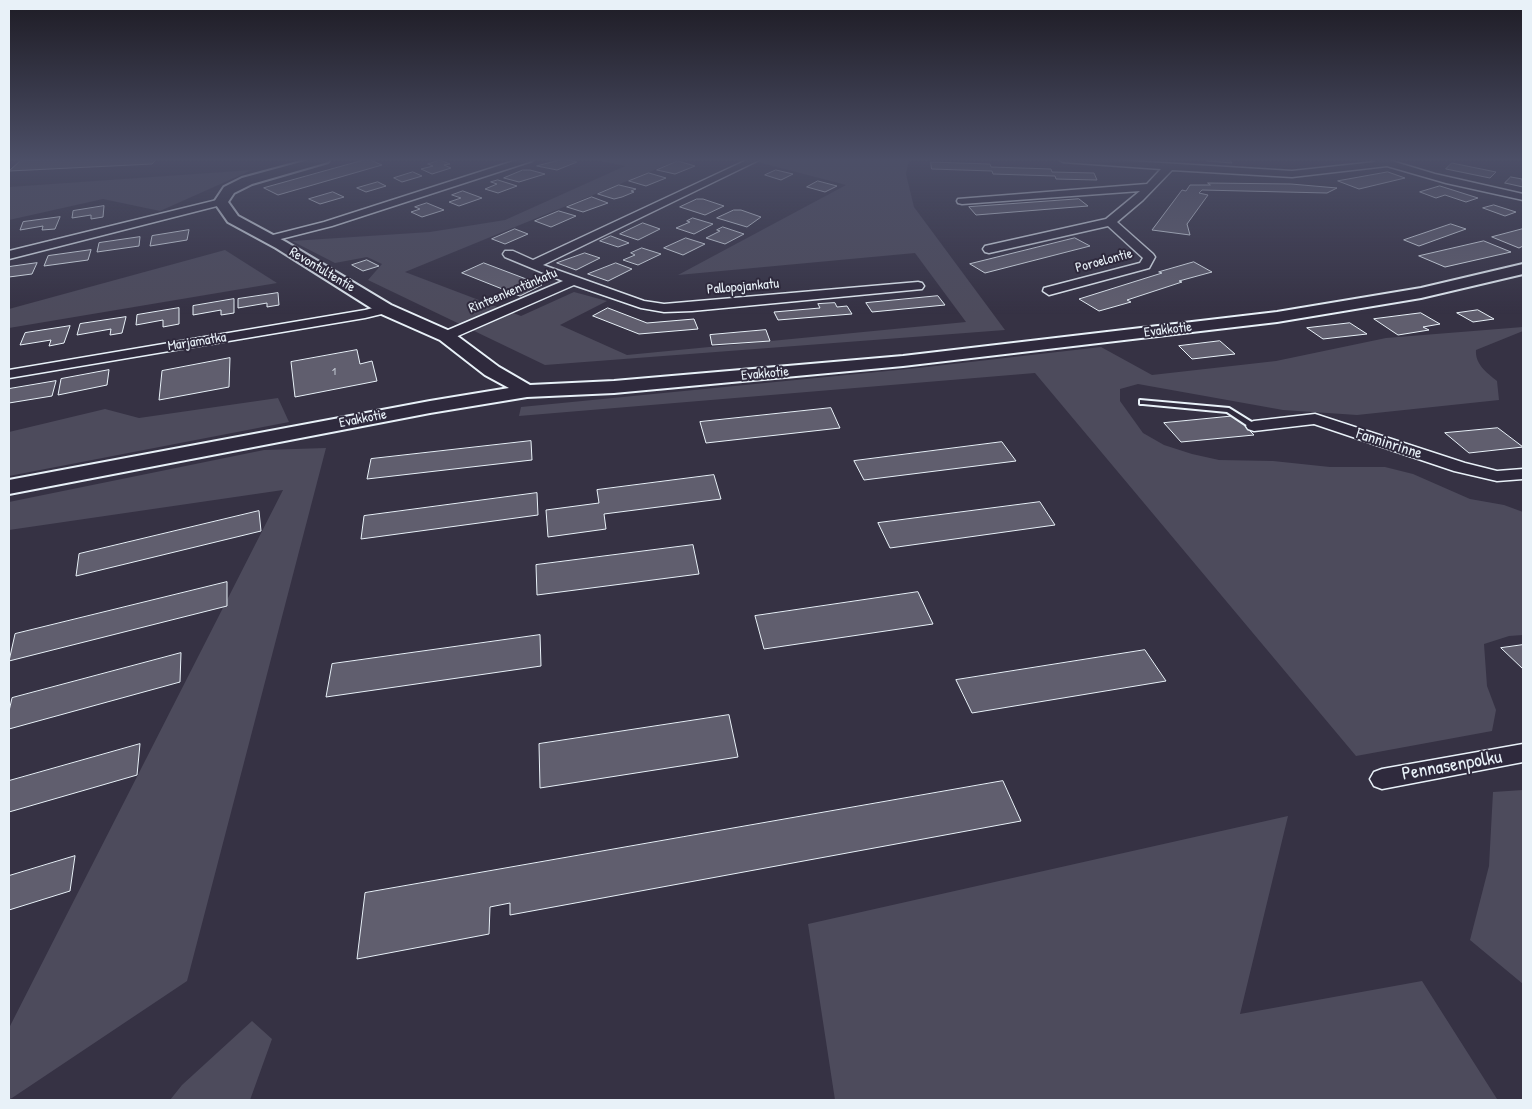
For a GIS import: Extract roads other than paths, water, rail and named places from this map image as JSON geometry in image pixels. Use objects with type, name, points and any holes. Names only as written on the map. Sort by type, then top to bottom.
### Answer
[{"type":"street","points":[[9,255],[186,211]]},
{"type":"street","name":"Revontultentie","points":[[227,211],[233,220],[269,238],[385,309],[446,336],[492,371],[527,391]]},
{"type":"street","points":[[269,238],[328,224],[369,211]]},
{"type":"street","name":"Rinteenkentänkatu","points":[[533,265],[647,211]]},
{"type":"street","points":[[989,249],[1110,222],[1123,211]]},
{"type":"street","name":"Poroelontie","points":[[1049,291],[1145,265],[1149,257],[1110,222]]},
{"type":"street","points":[[509,254],[533,265]]},
{"type":"street","name":"Rinteenkentänkatu","points":[[533,265],[574,280]]},
{"type":"street","name":"Evakkotie","points":[[9,487],[430,407],[527,391],[614,387],[894,362],[1257,319],[1421,293],[1523,268]]},
{"type":"street","name":"Rinteenkentänkatu","points":[[446,336],[574,280]]},
{"type":"street","name":"Pallopojankatu","points":[[574,280],[641,304],[664,308],[918,286]]},
{"type":"street","name":"Marjamatka","points":[[9,374],[385,309]]},
{"type":"street","name":"Fanninrinne","points":[[1254,426],[1315,420],[1460,467],[1497,476],[1523,474]]},
{"type":"street","name":"Pennasenpolku","points":[[1382,779],[1523,754]]},
{"type":"lane","points":[[1143,402],[1229,410],[1254,426]]}]
